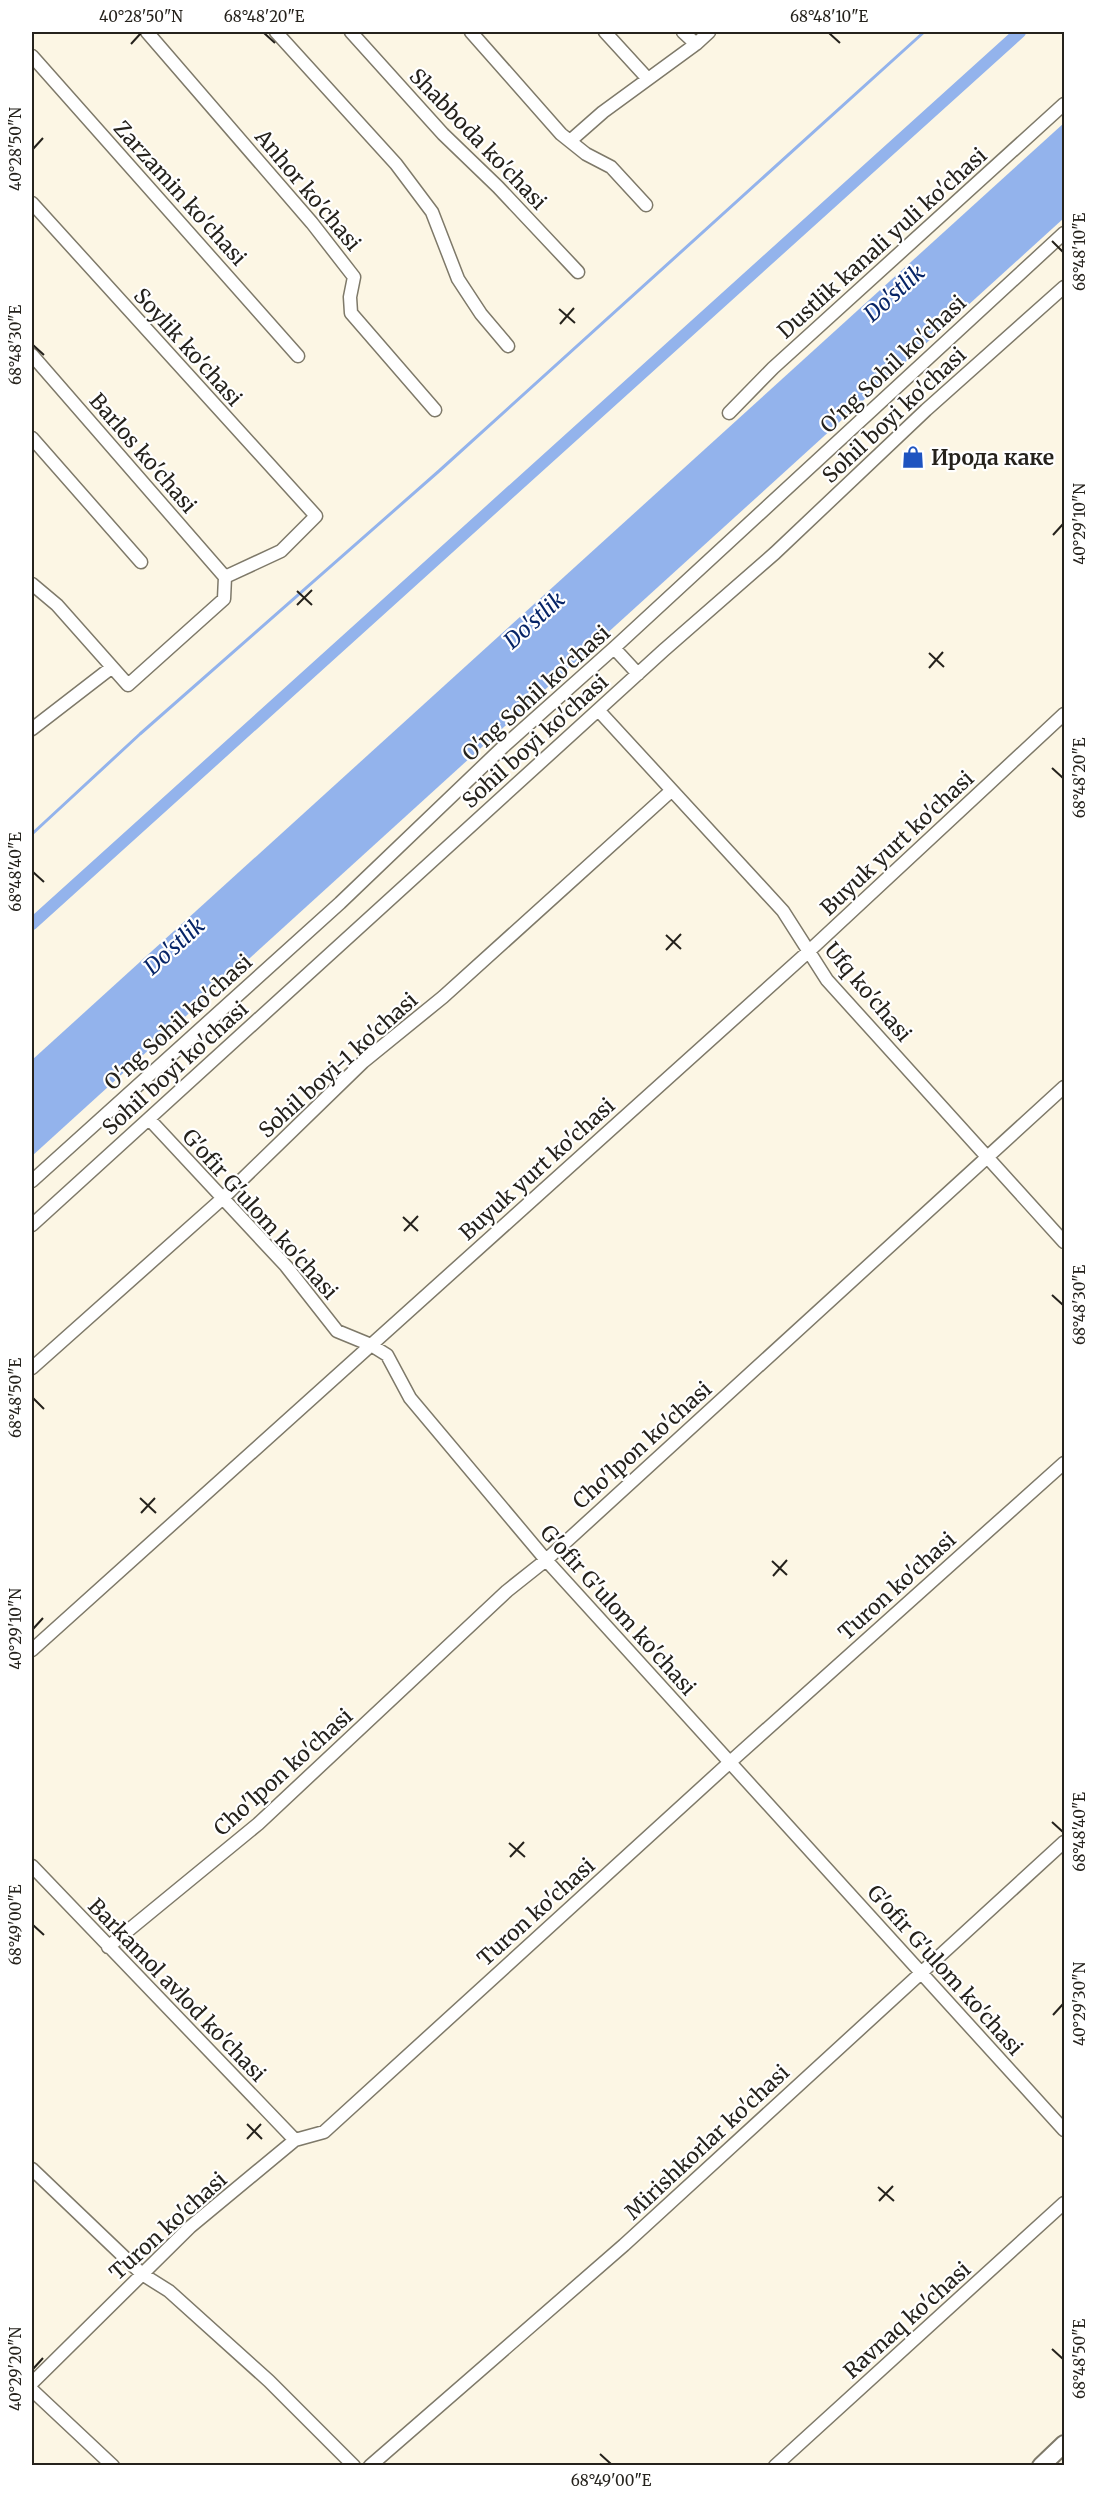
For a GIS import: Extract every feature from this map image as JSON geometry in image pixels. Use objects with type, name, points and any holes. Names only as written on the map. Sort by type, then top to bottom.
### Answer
[{"type":"main road","points":[[1041,2466],[1065,2444]]},
{"type":"street","name":"Anhor ko'chasi","points":[[147,32],[312,223],[354,277],[350,297],[351,313],[435,410]]},
{"type":"street","points":[[276,32],[396,164],[432,212],[458,279],[481,314],[508,346]]},
{"type":"street","name":"Shabboda ko'chasi","points":[[351,32],[442,134],[498,187],[578,272]]},
{"type":"street","points":[[471,32],[561,134],[586,154],[611,167],[646,204]]},
{"type":"street","points":[[605,32],[648,79]]},
{"type":"street","points":[[683,32],[696,44]]},
{"type":"street","points":[[570,141],[710,32]]},
{"type":"street","name":"Zarzamin ko'chasi","points":[[32,56],[298,356]]},
{"type":"street","name":"Dustlik kanali yuli ko'chasi","points":[[729,413],[773,368],[1065,104]]},
{"type":"street","name":"Soylik ko'chasi","points":[[32,203],[316,516],[281,551],[225,577]]},
{"type":"street","name":"O'ng Sohil ko'chasi","points":[[32,1181],[340,903],[503,747],[615,648],[1064,234]]},
{"type":"street","name":"Sohil boyi ko'chasi","points":[[32,1225],[638,674],[776,553],[926,410],[1065,287]]},
{"type":"street","name":"Barlos ko'chasi","points":[[32,355],[225,577]]},
{"type":"street","points":[[32,438],[141,562]]},
{"type":"street","points":[[32,584],[57,605],[128,685],[224,599],[225,577]]},
{"type":"street","points":[[615,648],[638,674]]},
{"type":"street","points":[[32,729],[111,668]]},
{"type":"street","name":"Ufq ko'chasi","points":[[599,711],[783,911],[827,980],[1065,1242]]},
{"type":"street","name":"Buyuk yurt ko'chasi","points":[[32,1650],[808,952],[1065,714]]},
{"type":"street","name":"Sohil boyi-1 ko'chasi","points":[[32,1368],[223,1198],[363,1062],[443,997],[671,790]]},
{"type":"street","name":"Cho'lpon ko'chasi","points":[[108,1947],[258,1824],[507,1591],[546,1560],[1065,1087]]},
{"type":"street","name":"G'ofir G'ulom ko'chasi","points":[[148,1119],[286,1266],[337,1331],[371,1345],[387,1355],[410,1398],[546,1560],[1065,2130]]},
{"type":"street","name":"Turon ko'chasi","points":[[32,2383],[190,2226],[295,2140],[324,2132],[729,1763],[1065,1463]]},
{"type":"street","name":"Mirishkorlar ko'chasi","points":[[370,2466],[624,2245],[1065,1842]]},
{"type":"street","name":"Barkamol avlod ko'chasi","points":[[32,1866],[295,2140]]},
{"type":"street","points":[[32,2169],[142,2274],[169,2291],[268,2381],[354,2466]]},
{"type":"street","name":"Ravnaq ko'chasi","points":[[775,2466],[1065,2203]]},
{"type":"street","points":[[32,2390],[113,2466]]},
{"type":"water","name":"Do'stlik","points":[[1064,123],[1064,218],[32,1156],[32,1060]]},
{"type":"waterway","points":[[32,834],[140,734],[439,471],[924,32]]},
{"type":"waterway","points":[[32,924],[1020,32]]},
{"type":"place","name":"Ирода каке","points":[[913,457]]}]
